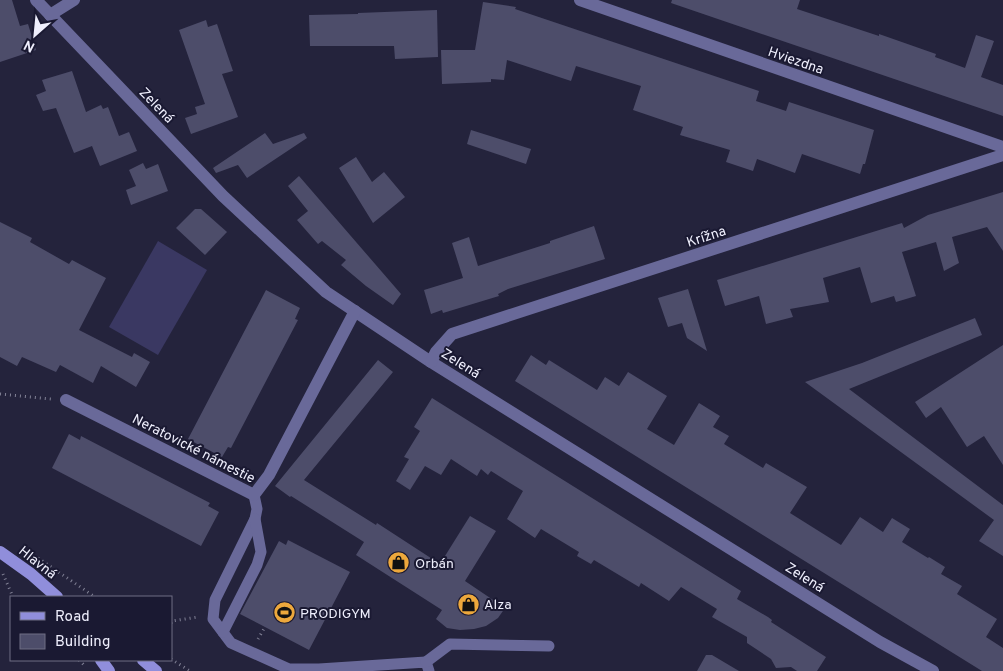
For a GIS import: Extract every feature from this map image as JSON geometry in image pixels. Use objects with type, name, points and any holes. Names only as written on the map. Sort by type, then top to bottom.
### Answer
[{"type":"main road","name":"Hlavná","points":[[0,552],[31,574],[56,596]]},
{"type":"main road","points":[[144,661],[156,671]]},
{"type":"street","name":"Zelená","points":[[36,0],[223,196],[326,292],[431,362],[880,642],[933,671]]},
{"type":"street","points":[[50,15],[74,0]]},
{"type":"street","name":"Hviezdna","points":[[580,0],[1003,147]]},
{"type":"street","name":"Krížna","points":[[431,362],[436,352],[452,334],[1003,155]]},
{"type":"street","name":"Neratovické námestie","points":[[66,400],[254,495],[269,475],[355,311]]},
{"type":"lane","points":[[254,495],[257,509],[255,519],[215,600],[213,619],[231,643],[290,669],[428,667],[450,644],[549,646]]},
{"type":"lane","points":[[223,632],[257,565],[261,552],[255,519]]},
{"type":"path","points":[[0,394],[66,400]]},
{"type":"path","points":[[0,567],[13,596]]},
{"type":"path","points":[[172,621],[195,617],[213,619]]},
{"type":"path","points":[[255,644],[265,627]]},
{"type":"path","points":[[172,660],[190,671]]},
{"type":"shaded area","points":[[158,241],[207,270],[158,355],[109,327]]},
{"type":"building","points":[[0,0],[12,0],[20,26],[28,24],[36,50],[0,62]]},
{"type":"building","points":[[672,0],[800,0],[797,9],[936,54],[935,57],[965,68],[976,35],[994,41],[981,77],[1003,85],[1003,116],[671,3]]},
{"type":"building","points":[[483,2],[516,7],[515,9],[759,91],[756,101],[786,111],[789,102],[874,130],[865,164],[863,164],[860,174],[802,154],[795,173],[757,159],[753,171],[726,162],[730,150],[680,135],[683,127],[633,110],[641,86],[576,66],[571,81],[507,60],[504,80],[491,79],[491,82],[442,84],[441,50],[475,50]]},
{"type":"building","points":[[437,10],[438,57],[395,59],[394,46],[310,46],[309,15]]},
{"type":"building","points":[[206,20],[208,27],[217,24],[233,71],[222,74],[238,117],[191,134],[185,118],[197,114],[195,107],[205,104],[179,30]]},
{"type":"building","points":[[72,71],[86,112],[101,105],[103,109],[108,107],[119,136],[129,132],[137,151],[100,166],[92,146],[74,153],[56,108],[43,111],[36,95],[46,91],[42,80]]},
{"type":"building","points":[[471,130],[531,149],[526,164],[467,144]]},
{"type":"building","points":[[265,133],[273,144],[304,133],[307,138],[247,178],[238,165],[216,173],[213,168]]},
{"type":"building","points":[[356,157],[372,182],[384,172],[405,197],[373,223],[339,168]]},
{"type":"building","points":[[143,163],[146,169],[158,164],[168,191],[131,205],[126,190],[136,186],[129,170]]},
{"type":"building","points":[[299,176],[401,294],[393,305],[341,265],[346,260],[322,241],[318,244],[297,220],[308,211],[288,186]]},
{"type":"building","points":[[1003,192],[1003,251],[987,227],[952,237],[959,263],[944,271],[936,242],[902,252],[916,296],[896,302],[894,296],[871,303],[860,267],[823,278],[829,302],[790,309],[793,317],[766,324],[759,296],[725,306],[717,280],[902,223],[904,228],[928,215]]},
{"type":"building","points":[[195,209],[201,209],[227,232],[205,255],[176,228]]},
{"type":"building","points":[[0,222],[32,238],[30,242],[69,264],[72,260],[106,278],[79,330],[132,357],[134,353],[150,362],[136,387],[101,366],[93,383],[60,365],[56,372],[22,357],[17,366],[0,357]]},
{"type":"building","points":[[594,226],[605,259],[508,289],[498,294],[499,296],[443,313],[442,310],[431,314],[424,290],[463,278],[452,243],[469,237],[478,266],[550,243],[550,241]]},
{"type":"building","points":[[688,289],[707,351],[687,338],[682,323],[668,327],[658,298]]},
{"type":"building","points":[[266,290],[300,308],[295,319],[298,320],[231,448],[228,447],[222,457],[188,439]]},
{"type":"building","points":[[975,318],[982,335],[849,389],[1003,505],[1003,556],[979,541],[994,520],[805,382],[862,363]]},
{"type":"building","points":[[1003,345],[1003,465],[984,436],[967,447],[941,407],[926,418],[915,402]]},
{"type":"building","points":[[531,355],[546,365],[549,360],[597,390],[605,377],[619,386],[628,372],[667,396],[647,429],[674,445],[699,403],[720,416],[713,427],[729,436],[724,444],[763,468],[766,463],[807,487],[790,513],[841,545],[860,517],[883,532],[892,518],[910,529],[902,542],[945,567],[941,574],[962,586],[957,594],[997,619],[986,637],[1003,648],[1003,671],[982,671],[515,381]]},
{"type":"building","points":[[378,360],[393,372],[304,480],[376,525],[377,523],[440,564],[470,516],[496,531],[465,581],[505,608],[498,618],[486,626],[460,630],[447,628],[436,619],[442,610],[356,555],[364,542],[275,486]]},
{"type":"building","points":[[432,398],[741,591],[737,599],[768,617],[772,620],[771,622],[826,657],[817,671],[797,671],[791,667],[776,668],[771,659],[747,643],[747,637],[712,617],[717,609],[681,587],[669,601],[641,583],[639,587],[594,560],[591,564],[577,556],[579,552],[541,529],[535,538],[507,519],[523,491],[491,471],[488,475],[481,469],[477,476],[451,459],[441,475],[425,466],[410,490],[396,481],[409,459],[404,457],[420,431],[414,427]]},
{"type":"building","points":[[69,434],[80,440],[81,436],[210,503],[208,506],[219,512],[201,546],[52,468]]},
{"type":"building","points":[[288,540],[350,572],[309,650],[240,614],[279,541],[286,545]]},
{"type":"building","points":[[706,655],[712,655],[739,671],[697,671]]},
{"type":"place","name":"Orbán","points":[[399,563]]},
{"type":"place","name":"Alza","points":[[468,604]]},
{"type":"place","name":"PRODIGYM","points":[[284,613]]}]
